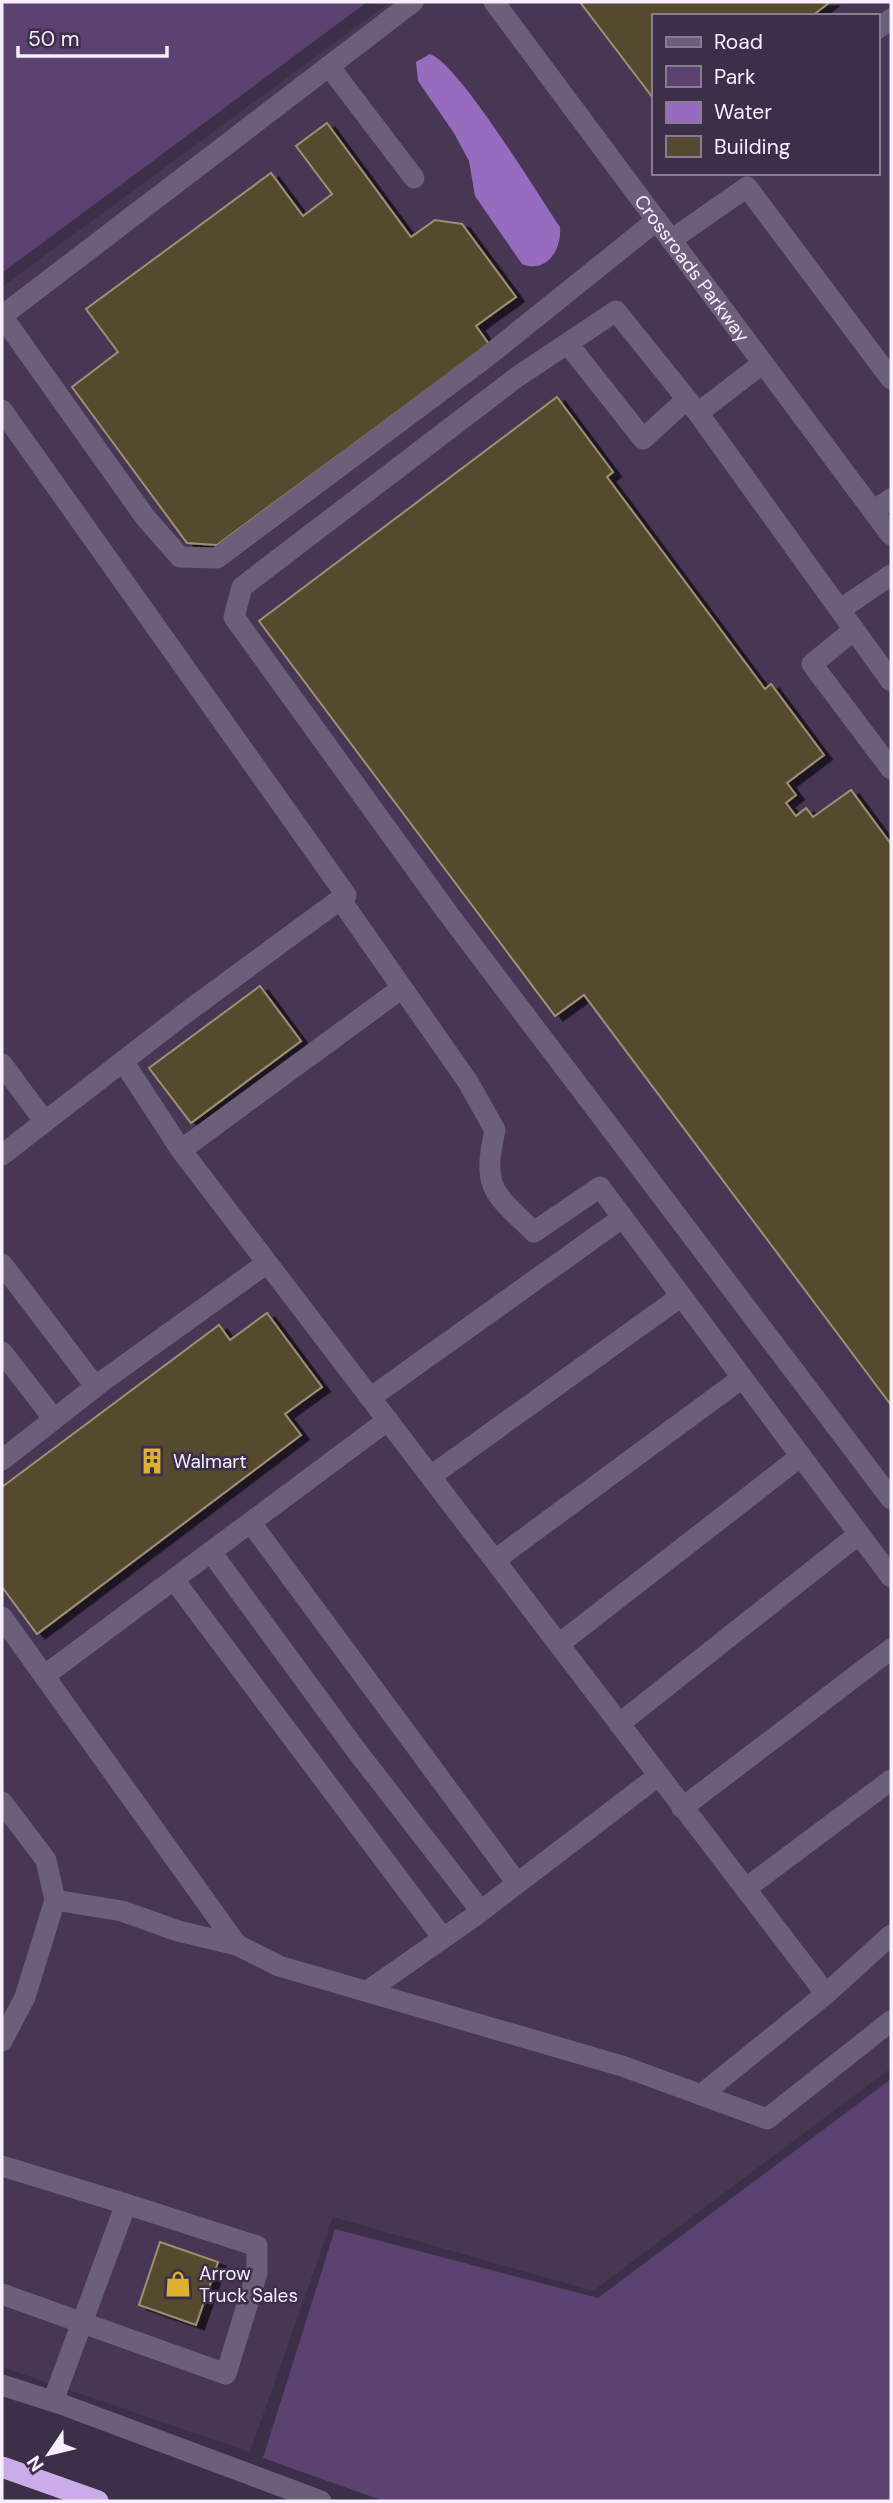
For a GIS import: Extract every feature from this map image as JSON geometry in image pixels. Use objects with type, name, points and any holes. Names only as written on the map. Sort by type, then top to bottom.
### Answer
[{"type":"highway","points":[[2,2467],[98,2501]]},
{"type":"street","points":[[413,2],[2,316],[145,517],[180,557],[217,558],[489,355],[657,220]]},
{"type":"street","name":"Crossroads Parkway","points":[[494,2],[891,535]]},
{"type":"street","points":[[329,66],[414,178]]},
{"type":"street","points":[[671,240],[751,180],[891,379]]},
{"type":"street","points":[[891,681],[693,406],[616,312],[517,377],[242,587],[234,617],[447,912],[891,1499]]},
{"type":"street","points":[[568,344],[643,439],[763,363]]},
{"type":"street","points":[[2,410],[346,895],[45,1122],[3,1150]]},
{"type":"street","points":[[873,511],[891,499]]},
{"type":"street","points":[[841,609],[891,575]]},
{"type":"street","points":[[854,630],[812,664],[891,769]]},
{"type":"street","points":[[340,899],[468,1082],[495,1130],[488,1164],[494,1191],[534,1232],[600,1187],[891,1577]]},
{"type":"street","points":[[181,1150],[402,988]]},
{"type":"street","points":[[123,1061],[181,1150],[826,1994]]},
{"type":"street","points":[[2,1065],[45,1122]]},
{"type":"street","points":[[370,1398],[622,1218]]},
{"type":"street","points":[[2,1460],[96,1387],[267,1263]]},
{"type":"street","points":[[2,1264],[96,1387]]},
{"type":"street","points":[[431,1476],[680,1297]]},
{"type":"street","points":[[2,1352],[54,1419]]},
{"type":"street","points":[[495,1560],[742,1378]]},
{"type":"street","points":[[44,1676],[388,1420]]},
{"type":"street","points":[[559,1644],[801,1457]]},
{"type":"street","points":[[251,1523],[517,1883]]},
{"type":"street","points":[[619,1724],[859,1534]]},
{"type":"street","points":[[211,1552],[356,1750],[481,1911]]},
{"type":"street","points":[[174,1580],[443,1938]]},
{"type":"street","points":[[2,1617],[237,1945]]},
{"type":"street","points":[[682,1808],[891,1649]]},
{"type":"street","points":[[369,1990],[481,1911],[658,1776]]},
{"type":"street","points":[[745,1889],[891,1780]]},
{"type":"street","points":[[2,1802],[46,1860],[55,1900],[25,1997],[2,2041]]},
{"type":"street","points":[[55,1900],[122,1911],[178,1931],[237,1945],[279,1966],[369,1990],[622,2066],[767,2119],[891,2021]]},
{"type":"street","points":[[701,2095],[826,1994],[891,1935]]},
{"type":"street","points":[[2,2166],[257,2246],[257,2273],[226,2374],[2,2294]]},
{"type":"street","points":[[53,2401],[126,2204]]},
{"type":"street","points":[[2,2385],[53,2401],[321,2501]]},
{"type":"shaded area","points":[[390,2],[891,2],[891,2068],[593,2291],[333,2217],[250,2452],[2,2367],[2,287]]},
{"type":"green space","points":[[2,2],[367,2],[2,273]]},
{"type":"green space","points":[[891,2079],[891,2501],[384,2501],[263,2458],[335,2229],[598,2298]]},
{"type":"water","points":[[430,54],[443,63],[478,105],[560,227],[558,244],[551,258],[545,263],[538,266],[522,264],[475,196],[469,161],[454,133],[418,81],[416,62]]},
{"type":"building","points":[[580,2],[830,2],[815,14],[652,14],[652,97]]},
{"type":"building","points":[[327,123],[411,237],[435,220],[462,224],[516,297],[476,326],[489,344],[217,545],[187,543],[72,387],[118,352],[86,309],[271,173],[303,216],[332,194],[296,146]]},
{"type":"building","points":[[557,397],[613,472],[607,477],[765,689],[771,684],[824,755],[787,783],[796,795],[786,803],[796,816],[806,808],[813,817],[851,790],[891,844],[891,1405],[584,995],[555,1016],[259,621]]},
{"type":"building","points":[[260,986],[301,1041],[191,1123],[149,1068]]},
{"type":"building","name":"Walmart","points":[[267,1313],[322,1387],[285,1414],[301,1435],[37,1634],[2,1587],[2,1487],[219,1325],[230,1340]]},
{"type":"building","name":"Arrow Truck Sales","points":[[160,2242],[218,2262],[196,2325],[139,2305]]},
{"type":"place","name":"Walmart","points":[[152,1461]]},
{"type":"place","name":"Arrow Truck Sales","points":[[178,2284]]}]
